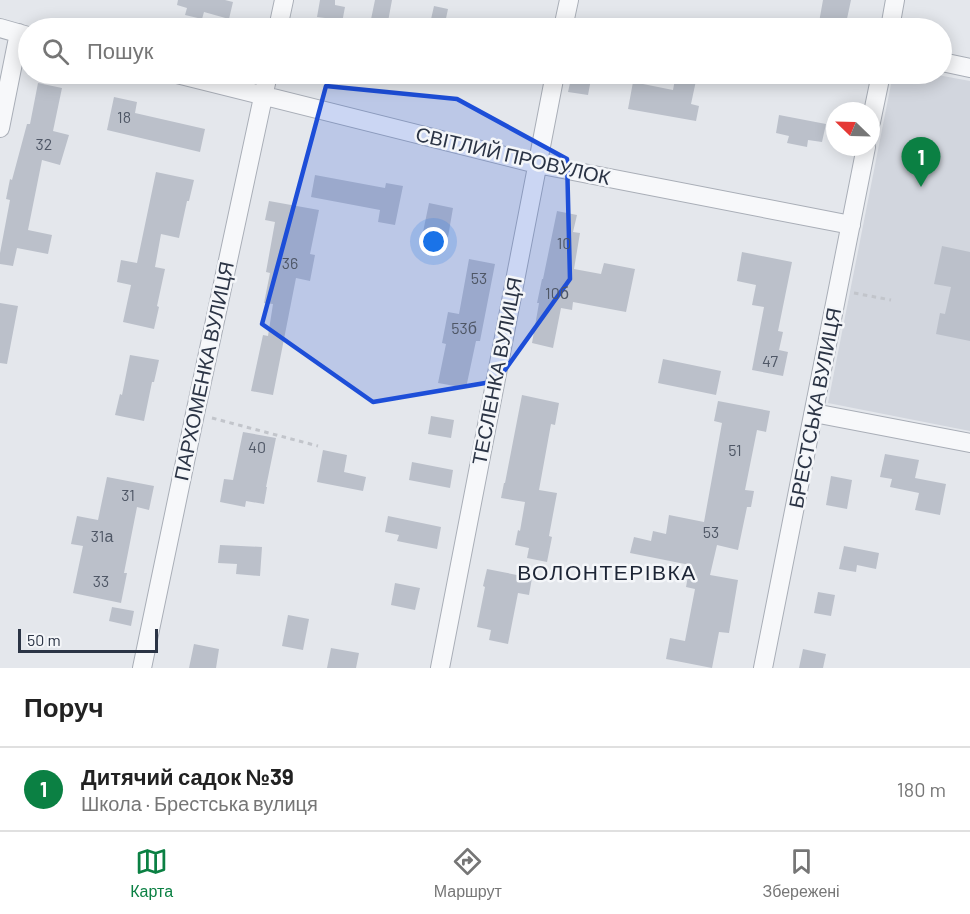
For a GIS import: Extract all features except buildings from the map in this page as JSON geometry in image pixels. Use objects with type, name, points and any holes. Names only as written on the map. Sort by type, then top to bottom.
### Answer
[{"type":"street","points":[[280,18],[284,0]]},
{"type":"street","points":[[565,18],[569,0]]},
{"type":"street","points":[[892,18],[895,0]]},
{"type":"street","points":[[0,28],[18,33]]},
{"type":"street","points":[[0,128],[18,58]]},
{"type":"street","points":[[952,64],[970,68]]},
{"type":"street","name":"СВІТЛИЙ ПРОВУЛОК","points":[[218,84],[537,164],[851,225]]},
{"type":"street","name":"ПАРХОМЕНКА ВУЛИЦЯ","points":[[142,668],[266,84]]},
{"type":"street","name":"ТЕСЛЕНКА ВУЛИЦЯ","points":[[440,668],[553,84]]},
{"type":"street","points":[[875,102],[879,84]]},
{"type":"street","name":"БРЕСТСЬКА ВУЛИЦЯ","points":[[763,668],[864,156]]},
{"type":"street","points":[[814,413],[970,443]]},
{"type":"path","points":[[838,290],[891,300]]},
{"type":"path","points":[[195,414],[318,446]]},
{"type":"highlighted area","points":[[326,86],[457,99],[567,159],[570,279],[497,381],[373,402],[262,324]]},
{"type":"shaded area","points":[[952,78],[970,81],[970,431],[828,403],[877,156],[880,156],[880,140],[891,84],[952,84]]},
{"type":"place","name":"Дитячий садок №39","points":[[921,187]]},
{"type":"district","name":"ВОЛОНТЕРІВКА","points":[[607,573]]}]
